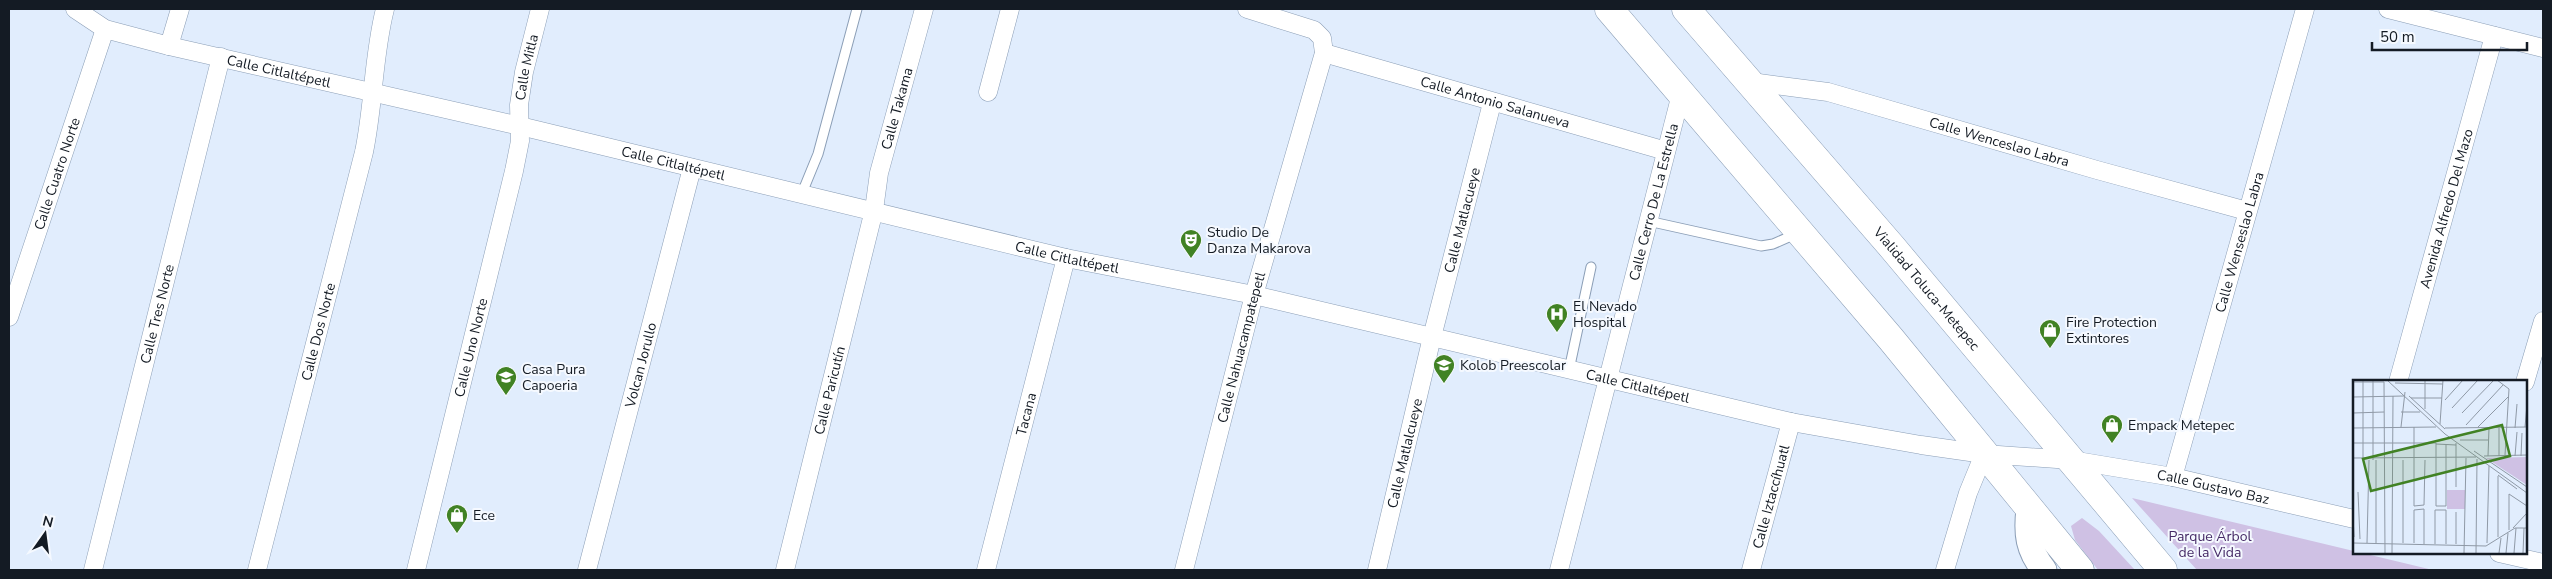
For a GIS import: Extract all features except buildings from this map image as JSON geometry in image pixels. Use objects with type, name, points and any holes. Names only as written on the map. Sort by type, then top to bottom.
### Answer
[{"type":"highway","points":[[1609,9],[1933,389],[2080,570]]},
{"type":"highway","name":"Vialidad Toluca-Metepec","points":[[1686,9],[1751,82],[2163,570]]},
{"type":"main road","points":[[2029,509],[2027,537],[2030,547],[2044,570]]},
{"type":"street","name":"Calle Citlaltépetl","points":[[75,9],[105,29],[170,46],[520,126],[874,210],[1066,258],[1254,295],[1791,422],[1984,454],[2071,460]]},
{"type":"street","points":[[170,46],[180,9]]},
{"type":"street","name":"Calle Dos Norte","points":[[258,570],[370,126],[376,45],[385,9]]},
{"type":"street","name":"Calle Mitla","points":[[520,126],[519,105],[524,72],[540,9]]},
{"type":"street","name":"Calle Takama","points":[[874,210],[879,173],[924,9]]},
{"type":"street","points":[[988,92],[1010,9]]},
{"type":"street","name":"Calle Antonio Salanueva","points":[[1247,9],[1310,28],[1323,45],[1492,103],[1666,151]]},
{"type":"street","name":"Calle Wenseslao Labra","points":[[2173,477],[2305,9]]},
{"type":"street","points":[[2388,9],[2543,48]]},
{"type":"street","name":"Calle Cuatro Norte","points":[[9,317],[105,29]]},
{"type":"street","name":"Avenida Alfredo Del Mazo","points":[[2399,380],[2494,36]]},
{"type":"street","name":"Calle Nahuacampatepetl","points":[[1184,570],[1254,295],[1323,45]]},
{"type":"street","name":"Calle Tres Norte","points":[[92,570],[221,57]]},
{"type":"street","name":"Calle Wenceslao Labra","points":[[1751,82],[1828,92],[2106,173],[2247,211]]},
{"type":"street","name":"Calle Cerro De La Estrella","points":[[1559,570],[1681,94]]},
{"type":"street","name":"Calle Matlacueye","points":[[1432,337],[1492,103]]},
{"type":"street","name":"Calle Uno Norte","points":[[416,570],[514,171],[520,141],[520,126]]},
{"type":"street","name":"Volcan Jorullo","points":[[588,566],[692,168]]},
{"type":"street","name":"Calle Paricutín","points":[[785,570],[874,210]]},
{"type":"street","name":"Tacana","points":[[986,570],[1066,258]]},
{"type":"street","points":[[2526,380],[2543,321]]},
{"type":"street","name":"Calle Matlalcueye","points":[[1377,570],[1432,337]]},
{"type":"street","name":"Calle Iztaccíhuatl","points":[[1751,570],[1791,422]]},
{"type":"street","points":[[1945,570],[1968,493],[1984,454]]},
{"type":"street","name":"Calle Gustavo Baz","points":[[2071,460],[2173,477],[2353,519]]},
{"type":"street","points":[[2504,554],[2543,564]]},
{"type":"lane","points":[[802,193],[818,154],[857,9]]},
{"type":"lane","points":[[1648,221],[1761,246],[1773,244],[1800,232]]},
{"type":"lane","points":[[1569,370],[1591,267]]},
{"type":"green space","name":"Parque Árbol de la Vida","points":[[2132,498],[2353,551],[2353,554],[2366,554],[2433,570],[2197,570]]},
{"type":"green space","points":[[2082,518],[2099,531],[2135,570],[2098,570],[2075,540],[2071,526]]},
{"type":"place","name":"Studio De Danza Makarova","points":[[1191,259]]},
{"type":"place","name":"El Nevado Hospital","points":[[1557,333]]},
{"type":"place","name":"Fire Protection Extintores","points":[[2050,349]]},
{"type":"place","name":"Kolob Preescolar","points":[[1444,384]]},
{"type":"place","name":"Casa Pura Capoeria","points":[[506,396]]},
{"type":"place","name":"Empack Metepec","points":[[2112,444]]},
{"type":"place","name":"Ece","points":[[457,534]]}]
